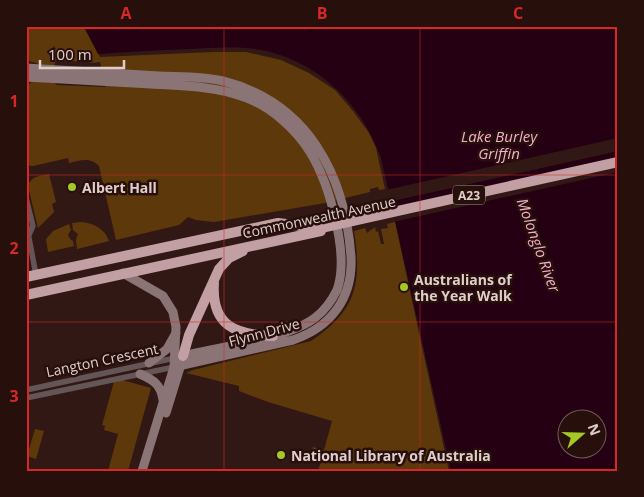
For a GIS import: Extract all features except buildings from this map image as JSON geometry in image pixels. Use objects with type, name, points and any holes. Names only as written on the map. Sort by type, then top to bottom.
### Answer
[{"type":"highway","name":"Commonwealth Avenue","points":[[31,276],[278,223],[321,230],[618,164]]},
{"type":"highway","name":"Commonwealth Avenue","points":[[26,294],[618,164]]},
{"type":"highway","points":[[178,361],[219,269],[227,260],[253,245]]},
{"type":"highway","points":[[215,278],[213,299],[223,321],[231,328],[244,333],[273,336]]},
{"type":"main road","name":"Flynn Drive","points":[[26,68],[222,81],[268,98],[280,106],[303,127],[321,153],[339,193],[350,240],[352,271],[349,283],[335,313],[318,329],[300,338],[178,361]]},
{"type":"main road","name":"Flynn Drive","points":[[26,76],[218,90],[255,102],[271,111],[290,128],[310,152],[329,193],[341,254],[340,278],[337,290],[331,300],[315,318],[305,324],[273,336],[178,361]]},
{"type":"main road","points":[[124,273],[163,296],[173,312],[177,331],[178,361],[147,471]]},
{"type":"main road","points":[[149,363],[168,348],[177,331]]},
{"type":"main road","points":[[142,471],[178,361]]},
{"type":"main road","points":[[140,374],[158,384],[164,401]]},
{"type":"street","points":[[26,198],[33,226],[28,235]]},
{"type":"street","points":[[26,222],[31,276]]},
{"type":"street","name":"Langton Crescent","points":[[29,389],[149,363],[178,361]]},
{"type":"street","name":"Langton Crescent","points":[[27,400],[140,374],[178,361]]},
{"type":"street","points":[[68,381],[69,389]]},
{"type":"street","points":[[27,400],[29,389]]},
{"type":"shaded area","points":[[26,26],[83,26],[100,57],[246,52],[281,60],[309,73],[335,90],[353,111],[369,133],[376,148],[385,189],[379,190],[378,187],[370,189],[370,192],[325,203],[214,222],[188,217],[179,225],[116,240],[99,166],[96,163],[85,160],[69,163],[68,158],[33,166],[26,165],[26,84],[30,84],[31,81],[54,83],[57,85],[106,87],[100,62],[56,60],[54,66],[48,67],[26,60]]},
{"type":"shaded area","name":"Albert Hall","points":[[49,174],[56,202],[52,204],[54,212],[38,228],[28,186],[34,178]]},
{"type":"shaded area","points":[[81,222],[98,227],[105,233],[109,241],[77,249],[76,240],[78,234],[73,230],[72,223]]},
{"type":"shaded area","points":[[395,222],[449,471],[318,471],[321,461],[310,458],[313,447],[324,450],[332,421],[268,402],[239,391],[239,386],[186,373],[311,341],[338,318],[353,294],[357,266],[354,231],[365,228],[367,233],[375,227],[381,244],[384,244],[381,229],[388,228],[387,224]]},
{"type":"shaded area","points":[[69,224],[71,230],[68,235],[73,241],[74,246],[48,252],[46,239],[53,231]]},
{"type":"shaded area","points":[[115,378],[151,388],[128,471],[108,471],[118,434],[104,430],[105,426],[102,425]]},
{"type":"shaded area","points":[[35,429],[44,431],[36,459],[27,456]]},
{"type":"water","name":"Lake Burley Griffin","points":[[84,26],[618,26],[618,471],[451,471],[381,158],[361,119],[348,101],[333,86],[297,62],[277,54],[255,49],[222,47],[98,54]]},
{"type":"pier","points":[[618,138],[618,151],[388,202],[386,190]]},
{"type":"pier","points":[[618,160],[618,172],[393,222],[390,210]]},
{"type":"place","name":"Albert Hall","points":[[72,187]]},
{"type":"place","name":"Australians of the Year Walk","points":[[404,287]]},
{"type":"place","name":"National Library of Australia","points":[[281,455]]},
{"type":"water label","name":"Molonglo River","points":[[539,245]]}]
